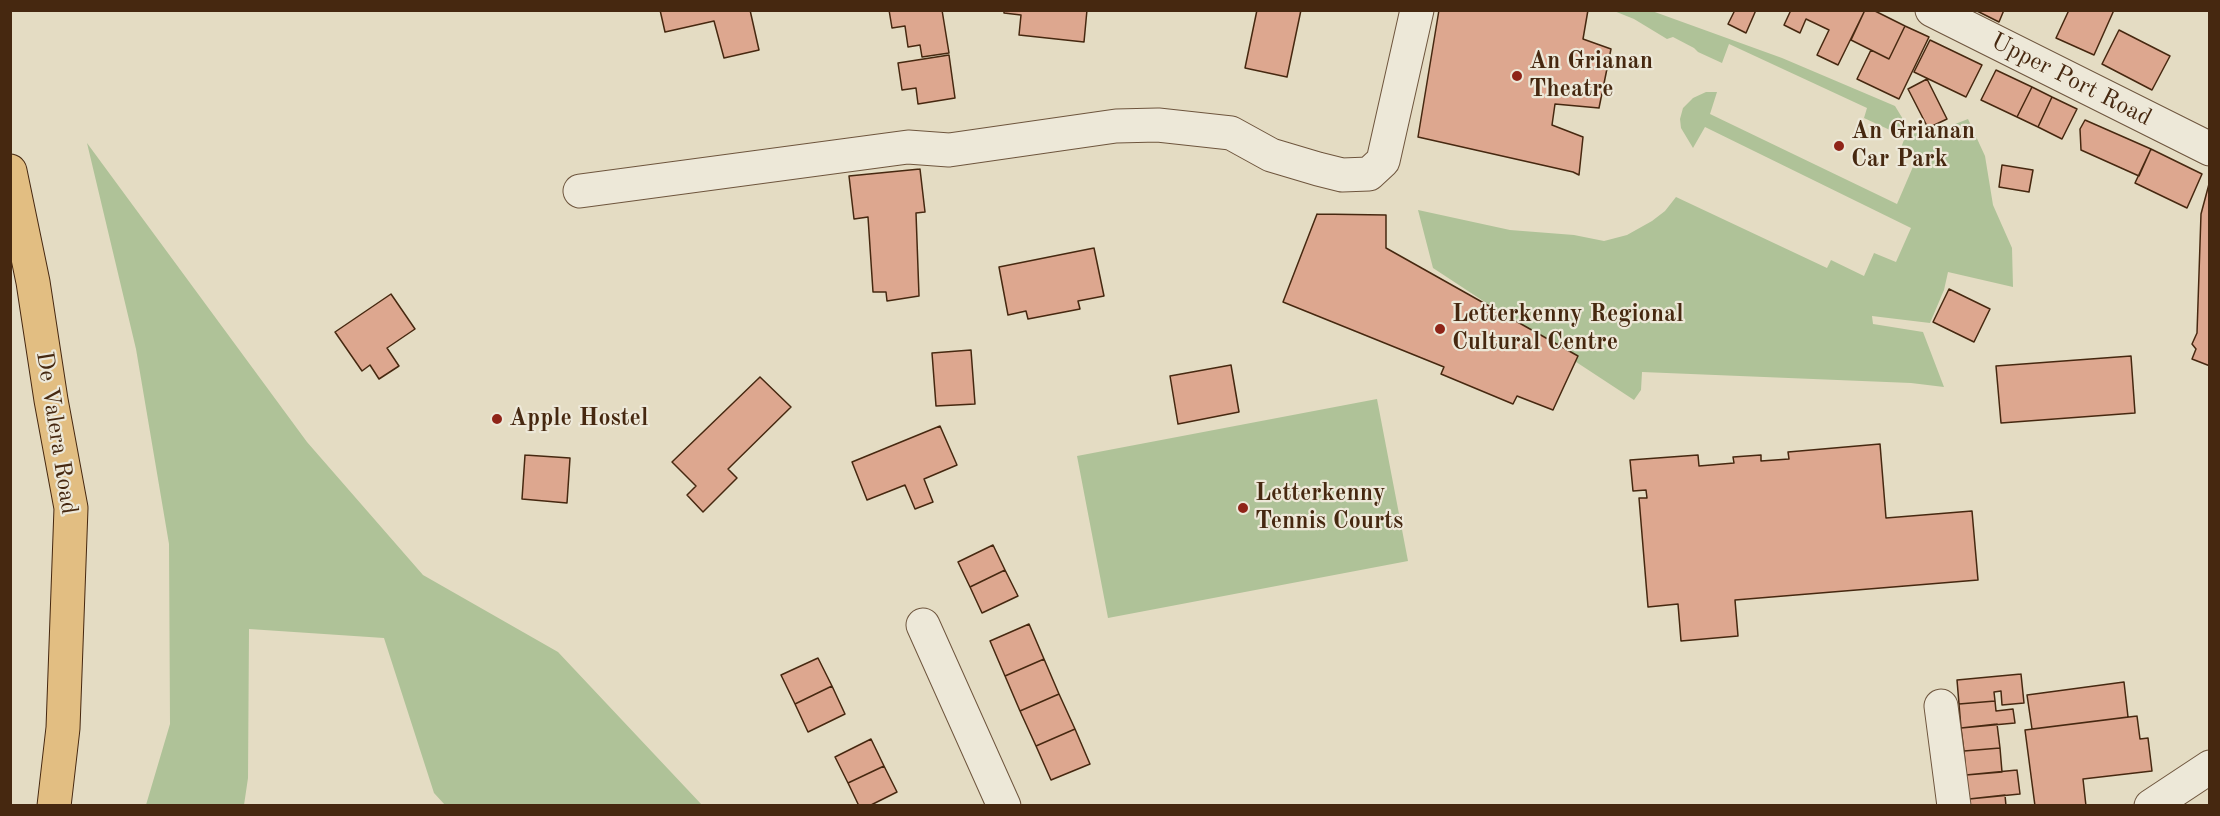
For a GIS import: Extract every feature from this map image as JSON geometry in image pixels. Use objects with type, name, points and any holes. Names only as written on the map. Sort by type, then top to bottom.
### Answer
[{"type":"main road","name":"De Valera Road","points":[[10,171],[33,282],[51,400],[71,508],[63,728],[54,806]]},
{"type":"street","points":[[580,191],[908,147],[949,150],[1127,126],[1158,125],[1231,133],[1271,154],[1318,170],[1342,175],[1369,174],[1383,161],[1417,10]]},
{"type":"street","name":"Upper Port Road","points":[[1932,10],[2210,149]]},
{"type":"street","points":[[923,625],[1004,806]]},
{"type":"street","points":[[1941,706],[1954,806]]},
{"type":"street","points":[[2151,806],[2210,767]]},
{"type":"green space","points":[[1614,11],[1652,11],[1782,58],[1895,106],[1912,134],[1950,126],[1968,119],[1985,156],[1993,205],[2012,248],[2013,287],[1948,272],[1944,290],[1930,323],[1872,316],[1873,324],[1923,332],[1944,387],[1911,383],[1642,372],[1641,390],[1634,400],[1433,268],[1418,210],[1510,230],[1574,235],[1604,241],[1627,235],[1652,221],[1665,211],[1676,197],[1827,268],[1831,260],[1864,276],[1874,253],[1896,262],[1911,228],[1705,127],[1693,148],[1681,128],[1680,119],[1683,108],[1693,98],[1706,92],[1717,92],[1710,114],[1897,204],[1918,155],[1901,148],[1905,137],[1864,118],[1867,108],[1729,44],[1722,63],[1673,37],[1667,39],[1634,19]]},
{"type":"green space","points":[[87,143],[307,442],[423,575],[558,652],[702,805],[445,805],[434,793],[384,638],[249,629],[248,778],[244,805],[146,805],[170,724],[169,544],[136,349]]},
{"type":"green space","name":"Letterkenny Tennis Courts","points":[[1377,399],[1408,561],[1108,618],[1077,456]]},
{"type":"building","points":[[660,10],[750,10],[759,50],[724,58],[714,21],[665,32]]},
{"type":"building","points":[[889,10],[942,10],[949,53],[922,57],[920,45],[908,47],[905,26],[892,28]]},
{"type":"building","points":[[1004,10],[1087,10],[1084,42],[1019,35],[1021,15],[1004,13]]},
{"type":"building","points":[[1257,10],[1301,10],[1287,77],[1245,68]]},
{"type":"building","name":"An Grianan Theatre","points":[[1439,10],[1588,10],[1583,39],[1611,49],[1599,108],[1555,104],[1552,125],[1583,137],[1579,175],[1418,137]]},
{"type":"building","points":[[1735,10],[1756,10],[1746,33],[1728,24]]},
{"type":"building","points":[[1791,10],[1865,10],[1838,65],[1817,55],[1829,30],[1806,19],[1800,33],[1784,25]]},
{"type":"building","points":[[1865,10],[1873,10],[1905,26],[1889,59],[1851,40]]},
{"type":"building","points":[[1975,10],[2004,10],[1999,22]]},
{"type":"building","points":[[2069,10],[2114,10],[2094,55],[2056,38]]},
{"type":"building","points":[[1905,26],[1929,37],[1899,99],[1857,79],[1871,50],[1889,59]]},
{"type":"building","points":[[2119,30],[2170,56],[2152,90],[2102,64]]},
{"type":"building","points":[[1930,40],[1982,65],[1966,97],[1914,72]]},
{"type":"building","points":[[949,55],[955,98],[918,104],[916,88],[902,90],[898,63]]},
{"type":"building","points":[[1996,70],[2032,87],[2017,117],[1981,100]]},
{"type":"building","points":[[1927,79],[1947,119],[1928,128],[1908,89]]},
{"type":"building","points":[[2032,87],[2052,97],[2038,127],[2017,117]]},
{"type":"building","points":[[2052,97],[2077,109],[2062,139],[2038,127]]},
{"type":"building","points":[[2085,120],[2151,149],[2139,176],[2081,150],[2080,129]]},
{"type":"building","points":[[2151,149],[2202,174],[2187,208],[2135,183]]},
{"type":"building","points":[[2002,165],[2033,170],[2029,192],[1999,187]]},
{"type":"building","points":[[920,169],[925,212],[916,213],[919,296],[887,301],[886,292],[873,292],[868,217],[854,219],[849,176]]},
{"type":"building","points":[[2209,184],[2210,366],[2192,359],[2196,349],[2192,344],[2197,333],[2201,214]]},
{"type":"building","name":"Letterkenny Regional Cultural Centre","points":[[1317,214],[1386,215],[1386,248],[1578,356],[1553,410],[1517,396],[1513,404],[1441,374],[1444,367],[1283,302]]},
{"type":"building","points":[[1094,248],[1104,296],[1078,301],[1080,309],[1028,319],[1026,311],[1008,315],[999,267]]},
{"type":"building","points":[[1949,289],[1990,309],[1974,342],[1933,322]]},
{"type":"building","points":[[391,294],[415,329],[387,348],[399,366],[379,379],[370,365],[362,371],[335,332]]},
{"type":"building","points":[[971,350],[975,404],[936,406],[932,353]]},
{"type":"building","points":[[2131,356],[2135,413],[2001,423],[1996,366]]},
{"type":"building","points":[[1231,365],[1239,412],[1178,424],[1170,376]]},
{"type":"building","points":[[760,377],[791,407],[728,469],[737,478],[703,512],[687,495],[696,486],[672,462]]},
{"type":"building","points":[[940,426],[957,465],[924,479],[933,502],[915,509],[905,485],[867,500],[852,462]]},
{"type":"building","points":[[1880,444],[1886,518],[1972,511],[1978,580],[1735,600],[1738,636],[1681,641],[1678,604],[1648,607],[1639,498],[1647,498],[1646,490],[1633,491],[1630,460],[1698,455],[1699,466],[1734,463],[1733,457],[1761,455],[1761,461],[1789,459],[1788,452]]},
{"type":"building","points":[[525,455],[570,458],[567,503],[522,499]]},
{"type":"building","points":[[993,545],[1005,570],[970,587],[958,562]]},
{"type":"building","points":[[1005,570],[1018,596],[982,613],[970,587]]},
{"type":"building","points":[[1029,624],[1044,659],[1005,676],[990,641]]},
{"type":"building","points":[[818,658],[832,686],[795,704],[781,675]]},
{"type":"building","points":[[1044,659],[1059,694],[1020,711],[1005,676]]},
{"type":"building","points":[[2021,674],[2024,703],[2002,705],[2001,691],[1994,692],[1995,701],[1959,704],[1957,680]]},
{"type":"building","points":[[2124,682],[2128,717],[2032,729],[2027,695]]},
{"type":"building","points":[[832,686],[845,714],[808,732],[795,704]]},
{"type":"building","points":[[1059,694],[1075,729],[1036,746],[1020,711]]},
{"type":"building","points":[[1995,701],[1996,711],[2013,709],[2015,723],[1961,728],[1959,704]]},
{"type":"building","points":[[2137,716],[2140,739],[2148,738],[2152,771],[2083,779],[2086,806],[2035,806],[2025,730]]},
{"type":"building","points":[[1997,724],[2000,748],[1964,751],[1961,728]]},
{"type":"building","points":[[1075,729],[1090,764],[1051,780],[1036,746]]},
{"type":"building","points":[[871,739],[884,766],[848,783],[835,757]]},
{"type":"building","points":[[2000,748],[2002,772],[1966,775],[1964,751]]},
{"type":"building","points":[[884,766],[897,792],[869,806],[859,806],[848,783]]},
{"type":"building","points":[[2017,770],[2020,794],[1969,799],[1966,775]]},
{"type":"building","points":[[2005,795],[2006,806],[1969,806],[1969,799]]},
{"type":"place","name":"An Grianan Theatre","points":[[1517,76]]},
{"type":"place","name":"An Grianan Car Park","points":[[1839,146]]},
{"type":"place","name":"Letterkenny Regional Cultural Centre","points":[[1440,329]]},
{"type":"place","name":"Apple Hostel","points":[[497,419]]},
{"type":"place","name":"Letterkenny Tennis Courts","points":[[1243,508]]}]
